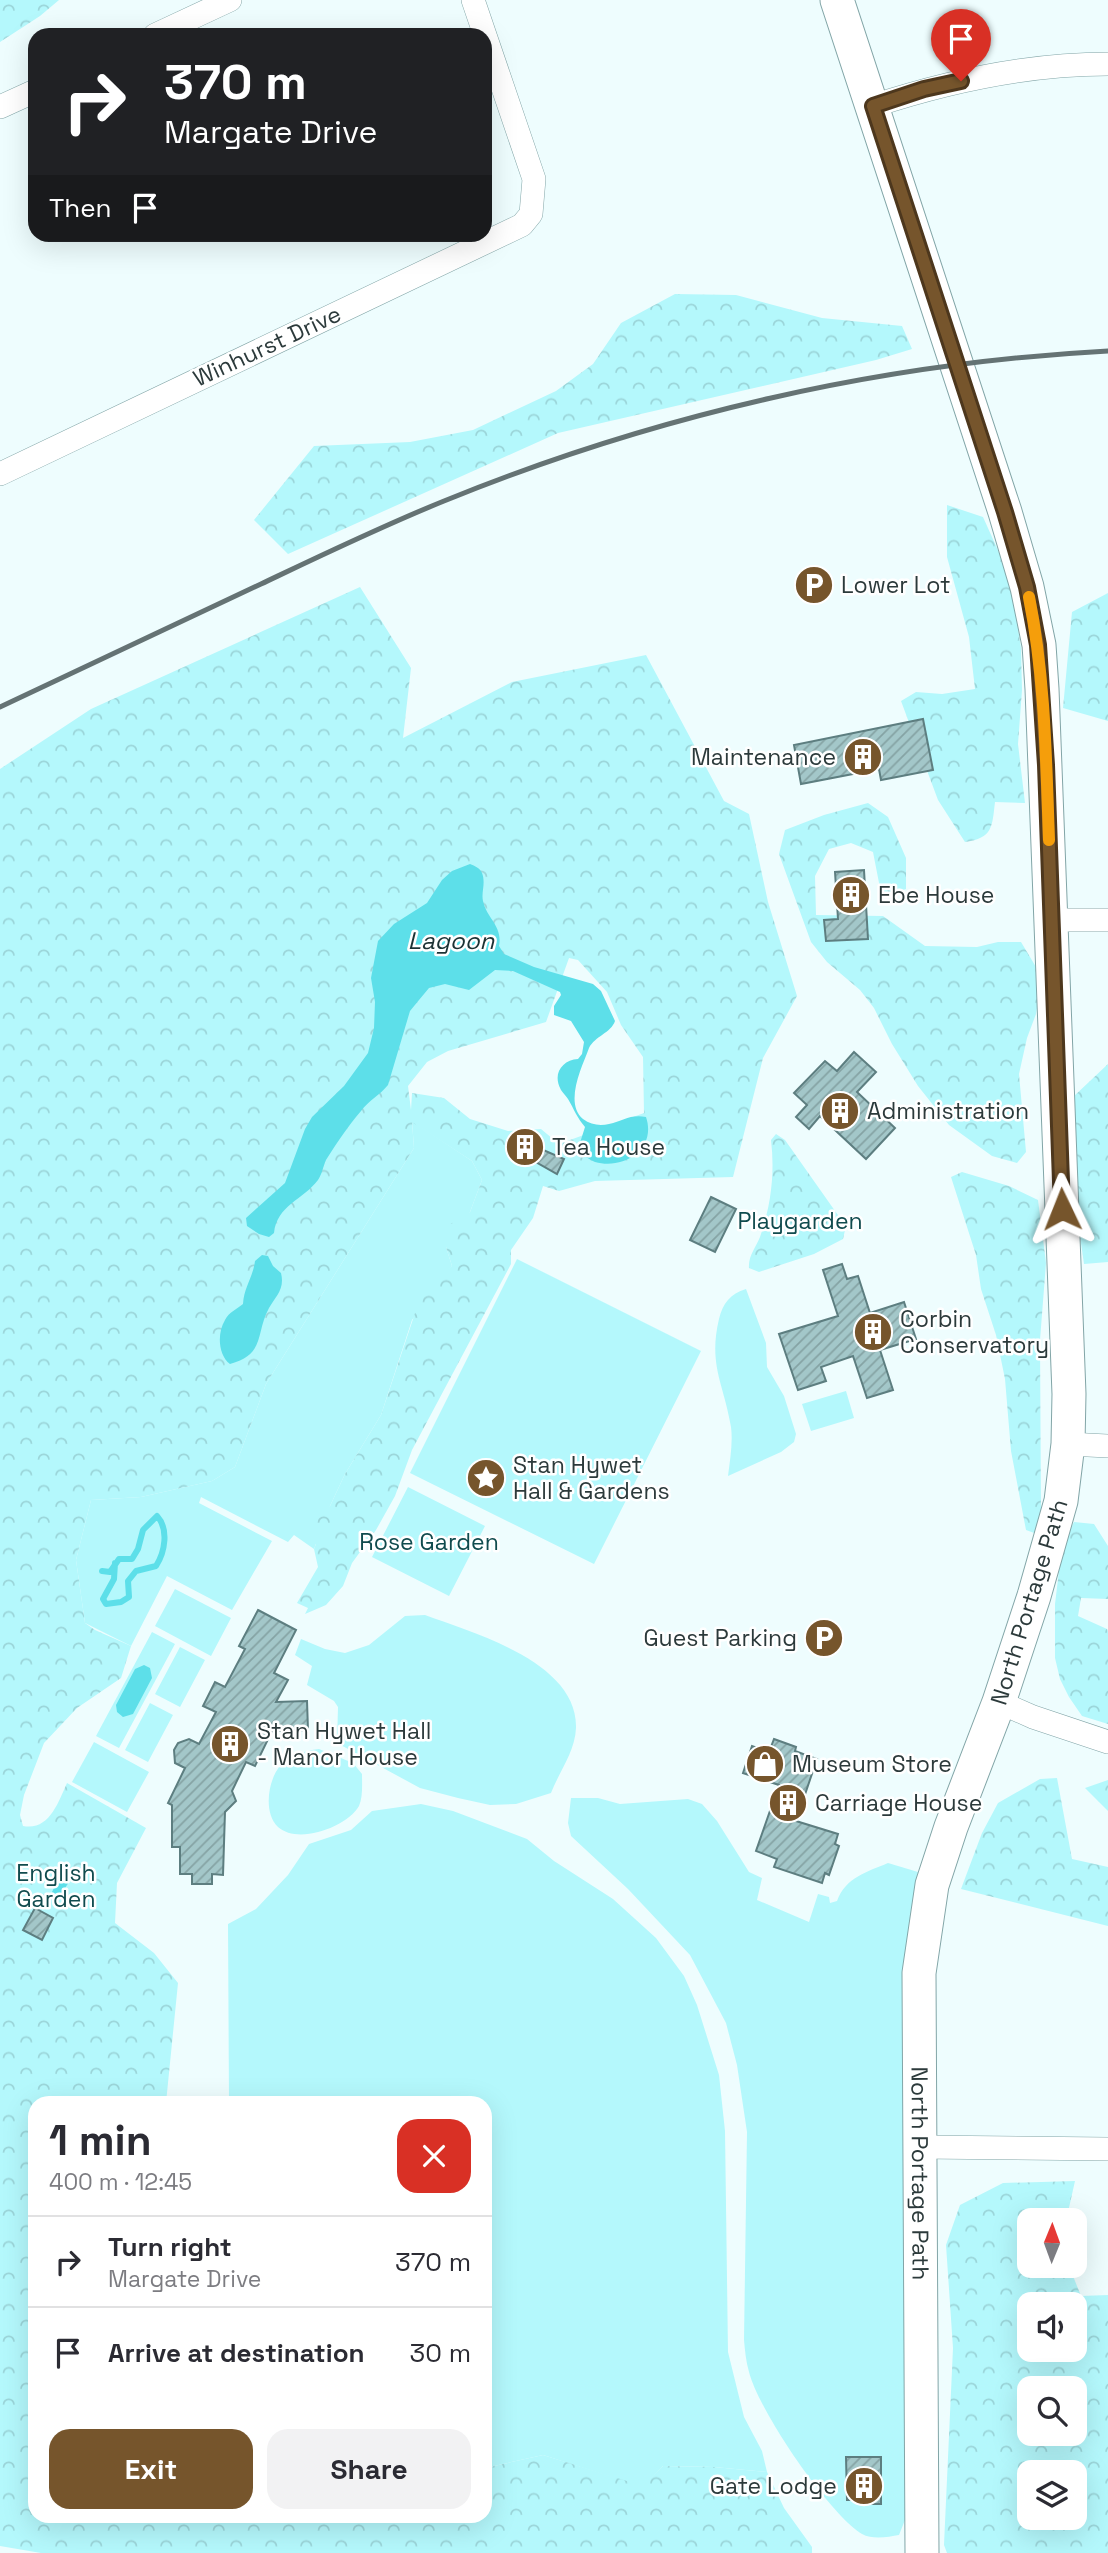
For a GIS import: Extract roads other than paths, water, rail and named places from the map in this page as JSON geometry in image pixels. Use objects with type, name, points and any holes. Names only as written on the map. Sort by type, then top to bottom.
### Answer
[{"type":"main road","name":"North Portage Path","points":[[837,0],[991,470],[1027,587],[1038,645],[1042,689],[1069,1381],[1068,1444],[1061,1502],[999,1702],[932,1885],[919,1973],[922,2553]]},
{"type":"street","points":[[170,28],[230,0]]},
{"type":"street","name":"Winhurst Drive","points":[[473,0],[483,28]]},
{"type":"street","name":"Winhurst Drive","points":[[492,56],[534,179],[531,214],[522,225],[492,240]]},
{"type":"street","points":[[873,106],[924,89],[980,77],[1044,67],[1108,64]]},
{"type":"street","points":[[0,107],[28,94]]},
{"type":"street","name":"Winhurst Drive","points":[[0,474],[488,242]]},
{"type":"street","points":[[1051,920],[1108,920]]},
{"type":"street","points":[[1068,1444],[1108,1447]]},
{"type":"street","points":[[999,1702],[1033,1717],[1108,1742]]},
{"type":"street","points":[[921,2147],[1108,2149]]},
{"type":"water","name":"Lagoon","points":[[470,864],[479,868],[482,873],[483,901],[499,933],[499,946],[504,954],[534,967],[593,984],[601,991],[615,1021],[589,1048],[576,1085],[575,1104],[583,1119],[589,1123],[602,1125],[635,1116],[646,1117],[647,1139],[642,1148],[626,1160],[606,1164],[595,1162],[581,1153],[579,1146],[585,1127],[558,1084],[558,1073],[567,1062],[578,1059],[582,1054],[584,1042],[571,1021],[554,1015],[554,1006],[561,995],[560,992],[513,971],[495,970],[469,990],[445,984],[429,988],[410,1011],[388,1085],[351,1123],[326,1160],[318,1180],[285,1209],[274,1233],[269,1237],[259,1234],[247,1226],[246,1218],[285,1183],[312,1117],[344,1086],[368,1053],[374,1028],[375,1002],[371,978],[378,941],[394,924],[427,903],[442,880],[452,871]]},
{"type":"water","points":[[262,1255],[268,1256],[273,1266],[281,1273],[281,1288],[265,1317],[254,1349],[241,1360],[230,1364],[221,1350],[222,1325],[229,1315],[243,1304],[255,1261]]},
{"type":"water","points":[[144,1665],[150,1668],[152,1678],[133,1714],[123,1717],[117,1712],[116,1705],[135,1669]]},
{"type":"water","points":[[64,1867],[74,1872],[61,1896],[56,1898],[52,1892]]},
{"type":"waterway","points":[[102,1571],[110,1572],[119,1559],[132,1559],[143,1530],[157,1516],[163,1527],[164,1541],[156,1566],[136,1571],[128,1581],[129,1597],[121,1602],[106,1604],[103,1599],[114,1579],[115,1563]]},
{"type":"railway","points":[[0,707],[398,520],[524,470],[605,443],[770,398],[854,381],[938,367],[1108,351]]},
{"type":"place","name":"Lower Lot","points":[[814,585]]},
{"type":"place","name":"Maintenance","points":[[863,757]]},
{"type":"place","name":"Ebe House","points":[[851,895]]},
{"type":"place","name":"Administration","points":[[840,1111]]},
{"type":"place","name":"Tea House","points":[[525,1147]]},
{"type":"place","name":"Corbin Conservatory","points":[[873,1332]]},
{"type":"place","name":"Stan Hywet Hall & Gardens","points":[[486,1478]]},
{"type":"place","name":"Guest Parking","points":[[824,1638]]},
{"type":"place","name":"Stan Hywet Hall - Manor House","points":[[230,1744]]},
{"type":"place","name":"Museum Store","points":[[765,1764]]},
{"type":"place","name":"Carriage House","points":[[788,1803]]},
{"type":"place","name":"Gate Lodge","points":[[864,2486]]},
{"type":"park label","name":"Playgarden","points":[[800,1221]]},
{"type":"park label","name":"Rose Garden","points":[[429,1542]]},
{"type":"park label","name":"English Garden","points":[[56,1886]]}]
